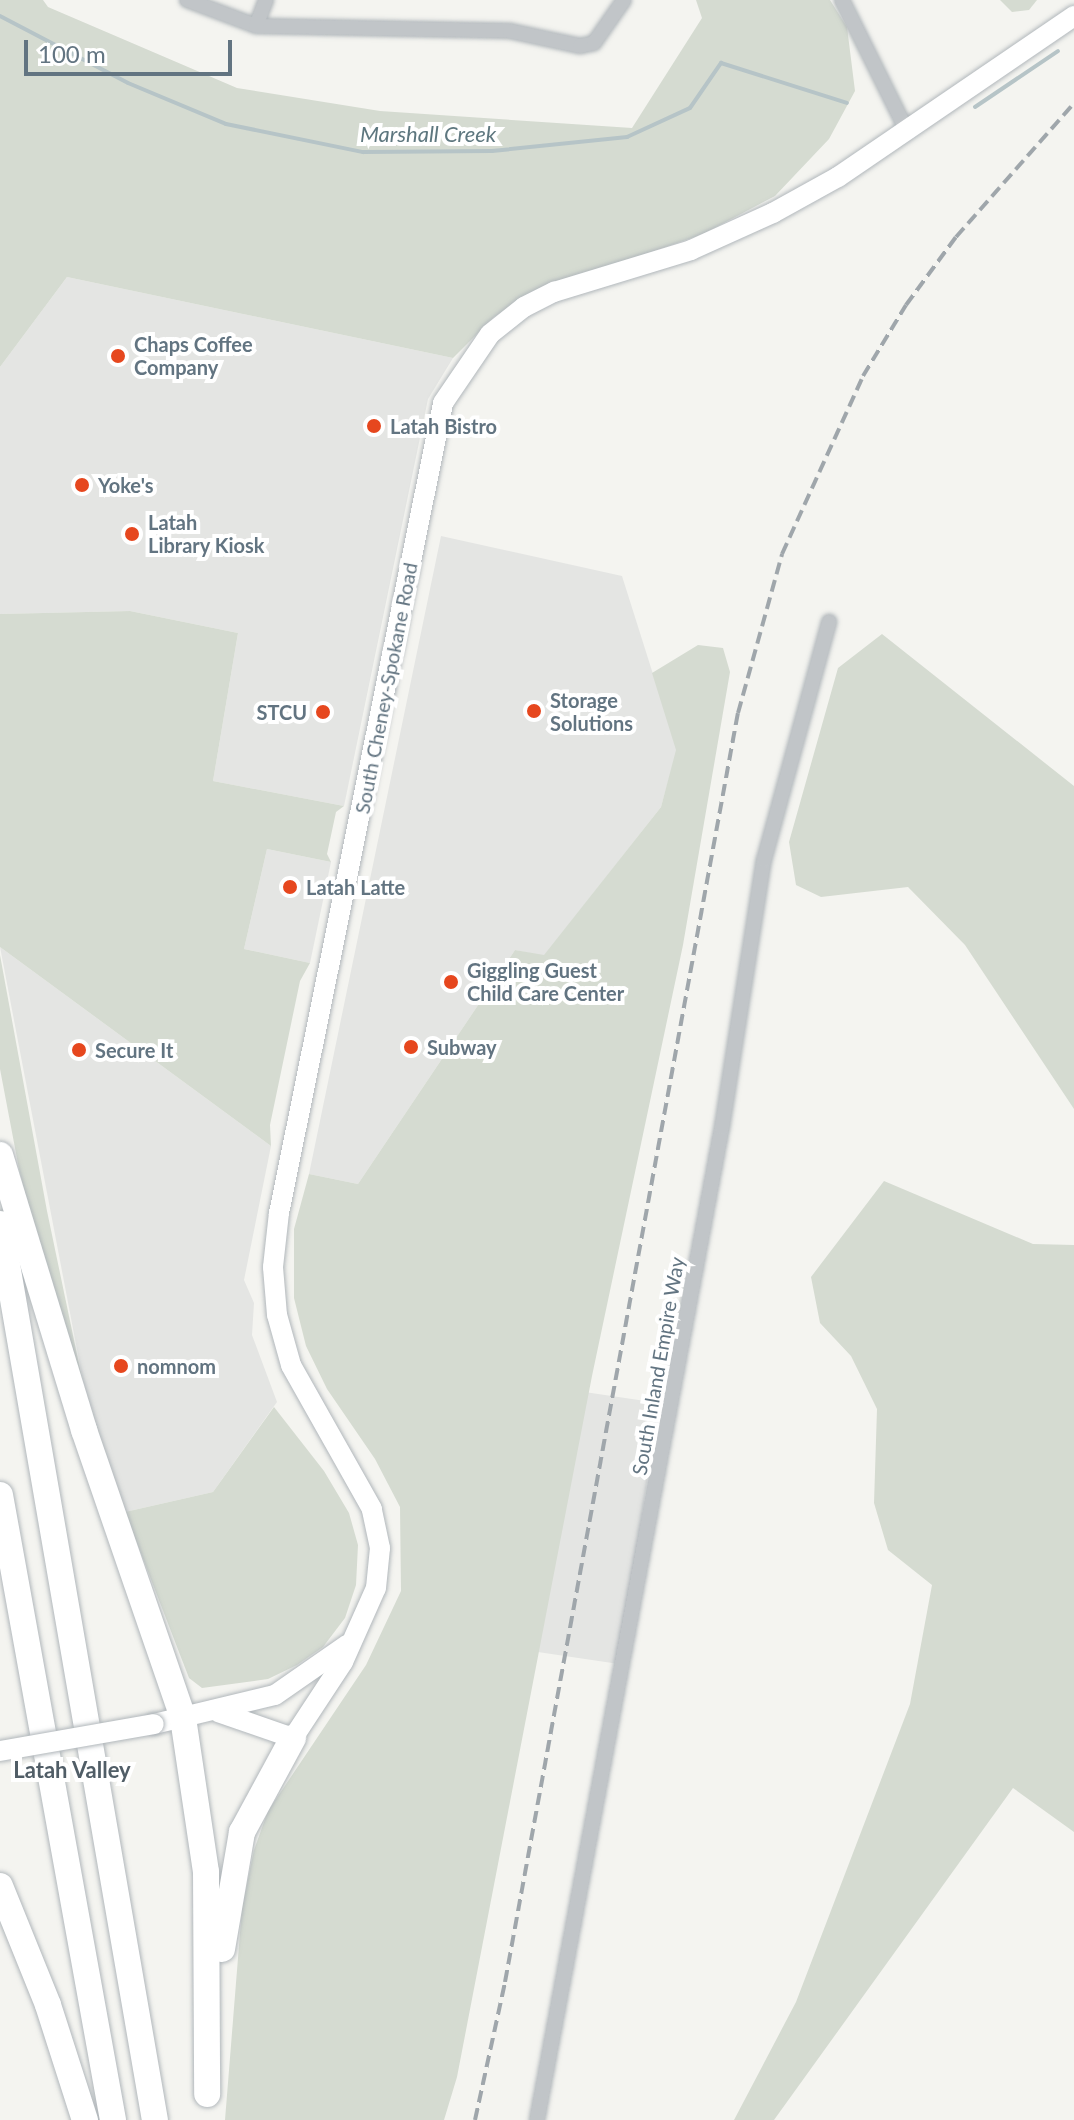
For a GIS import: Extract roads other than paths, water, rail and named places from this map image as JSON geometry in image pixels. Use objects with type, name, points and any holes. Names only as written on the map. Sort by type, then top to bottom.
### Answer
[{"type":"highway","points":[[0,1155],[84,1430],[183,1718],[206,1872],[207,2107]]},
{"type":"highway","points":[[0,1224],[155,2120]]},
{"type":"highway","points":[[0,1495],[113,2120]]},
{"type":"highway","points":[[207,2107],[233,1864],[254,1804],[293,1738]]},
{"type":"highway","points":[[0,1886],[48,2005],[85,2120]]},
{"type":"main road","name":"South Cheney-Spokane Road","points":[[218,1712],[293,1738],[354,1639],[376,1588],[378,1528],[366,1494],[291,1365],[277,1315],[273,1267],[282,1199],[443,403],[490,334],[524,307],[554,292],[691,250],[773,213],[907,131],[1074,16]]},
{"type":"main road","name":"South Cheney-Spokane Road","points":[[0,1751],[218,1712],[293,1686],[354,1639]]},
{"type":"street","points":[[187,0],[256,26],[510,31],[580,46],[594,43],[624,0]]},
{"type":"street","points":[[256,26],[266,0]]},
{"type":"street","points":[[842,0],[907,131]]},
{"type":"street","name":"South Inland Empire Way","points":[[537,2120],[722,1127],[764,860],[829,622]]},
{"type":"waterway","name":"Marshall Creek","points":[[0,16],[128,83],[226,124],[363,152],[492,151],[627,137],[690,108],[721,63],[847,103]]},
{"type":"waterway","name":"Marshall Creek","points":[[975,107],[1058,51]]},
{"type":"railway","points":[[475,2120],[505,1982],[738,713],[782,554],[863,376],[906,305],[956,237],[1074,103]]},
{"type":"place","name":"Chaps Coffee Company","points":[[118,356]]},
{"type":"place","name":"Latah Bistro","points":[[374,426]]},
{"type":"place","name":"Yoke's","points":[[82,485]]},
{"type":"place","name":"Latah Library Kiosk","points":[[132,534]]},
{"type":"place","name":"Storage Solutions","points":[[534,711]]},
{"type":"place","name":"STCU","points":[[323,712]]},
{"type":"place","name":"Latah Latte","points":[[290,887]]},
{"type":"place","name":"Giggling Guest Child Care Center","points":[[451,982]]},
{"type":"place","name":"Subway","points":[[411,1047]]},
{"type":"place","name":"Secure It","points":[[79,1050]]},
{"type":"place","name":"nomnom","points":[[121,1366]]},
{"type":"district","name":"Latah Valley","points":[[72,1770]]}]
